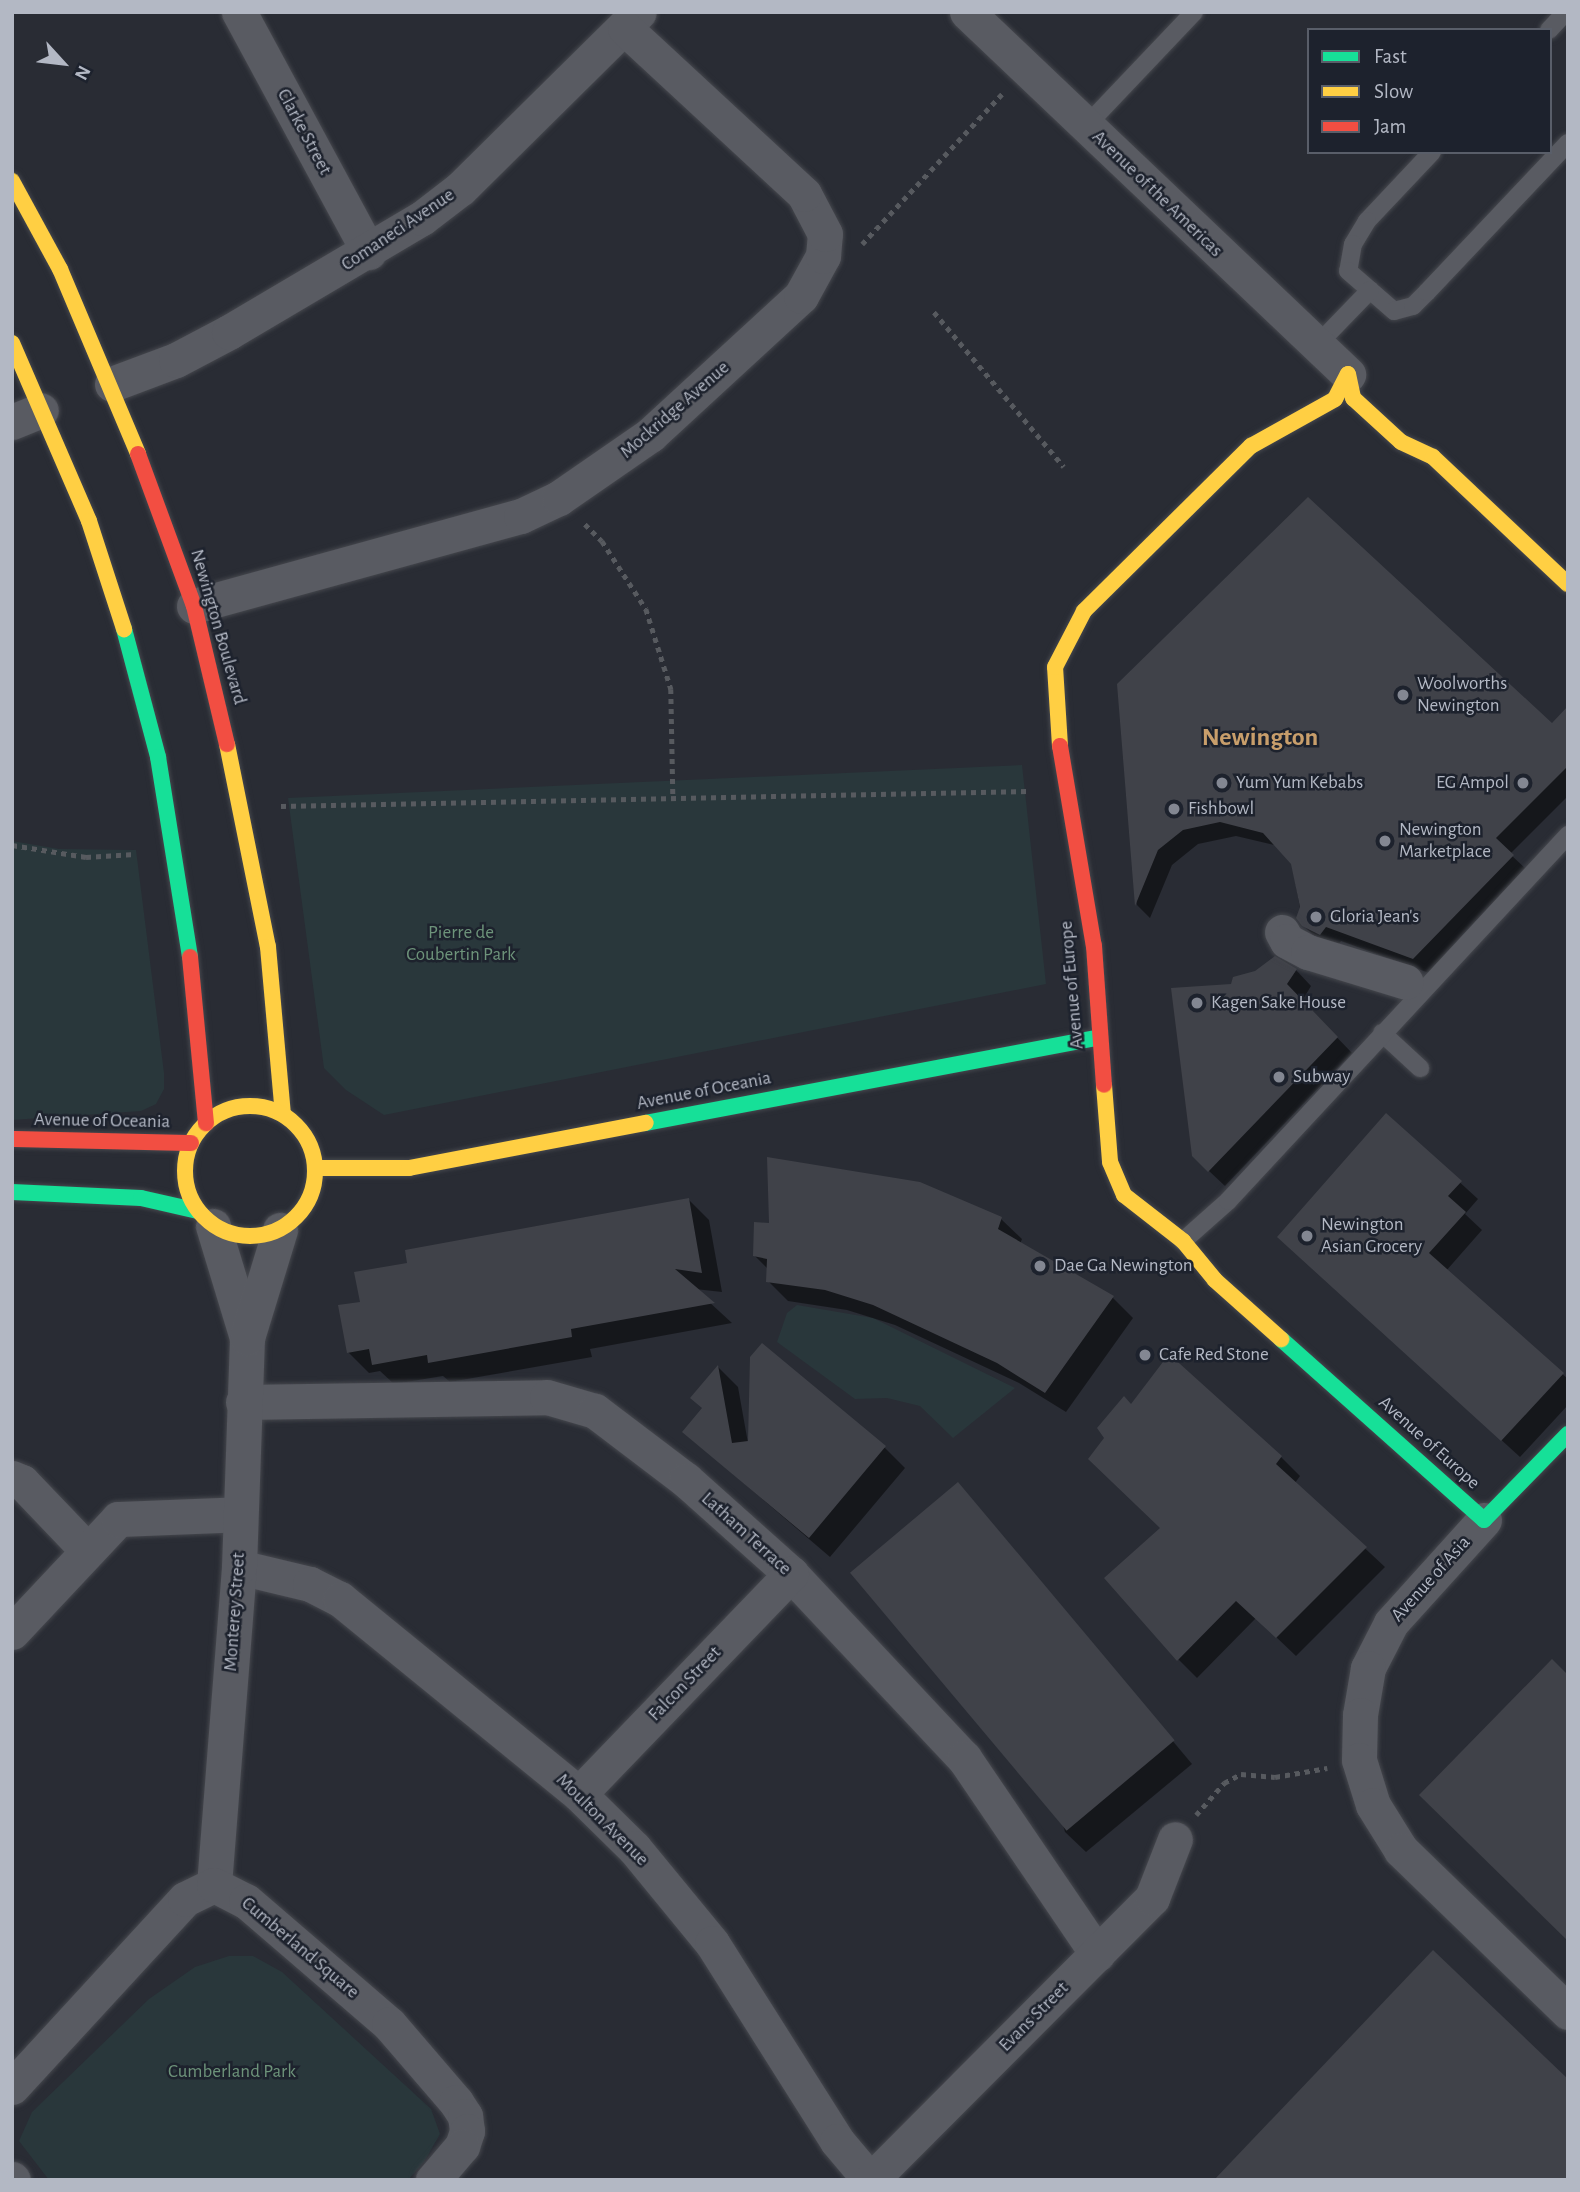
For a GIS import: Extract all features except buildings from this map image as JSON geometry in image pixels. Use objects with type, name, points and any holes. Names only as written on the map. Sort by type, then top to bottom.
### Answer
[{"type":"street","name":"Clarke Street","points":[[239,12],[369,252]]},
{"type":"street","name":"Avenue of the Americas","points":[[967,12],[1316,346],[1358,379],[1353,398],[1401,442],[1433,457],[1568,584]]},
{"type":"street","name":"Comaneci Avenue","points":[[112,384],[176,360],[369,252],[461,188],[632,20]]},
{"type":"street","name":"Mockridge Avenue","points":[[194,606],[521,516],[559,498],[650,436],[801,296],[823,256],[825,234],[804,194],[632,20]]},
{"type":"street","name":"Newington Boulevard","points":[[12,181],[60,269],[112,384],[194,606],[222,717],[268,947],[282,1114]]},
{"type":"street","points":[[12,343],[26,416],[89,521],[135,662],[158,757],[192,972],[206,1123]]},
{"type":"street","points":[[1319,412],[1358,379]]},
{"type":"street","points":[[1319,412],[1377,420]]},
{"type":"street","name":"Avenue of Europe","points":[[1319,412],[1286,423],[1251,446],[1084,611],[1055,667],[1053,692],[1065,790],[1094,946],[1098,1038],[1110,1162],[1125,1195],[1183,1241],[1215,1280],[1484,1520]]},
{"type":"street","name":"Avenue of the Americas","points":[[1424,435],[1433,457]]},
{"type":"street","points":[[1282,932],[1287,941],[1308,952],[1406,982]]},
{"type":"street","name":"Avenue of Oceania","points":[[316,1168],[409,1168],[1098,1038]]},
{"type":"street","points":[[12,1192],[141,1198],[205,1218],[246,1237],[280,1230],[303,1210],[316,1168],[306,1137],[282,1114],[243,1106],[223,1111],[206,1123],[191,1143],[185,1178],[205,1218]]},
{"type":"street","name":"Avenue of Oceania","points":[[12,1139],[191,1143]]},
{"type":"street","name":"Monterey Street","points":[[205,1218],[247,1338]]},
{"type":"street","name":"Monterey Street","points":[[214,1885],[239,1567],[247,1338],[280,1230]]},
{"type":"street","name":"Latham Terrace","points":[[243,1402],[547,1397],[572,1402],[619,1427],[677,1472],[791,1574],[964,1758],[1097,1954]]},
{"type":"street","name":"Avenue of Asia","points":[[1568,1434],[1484,1520],[1391,1623],[1368,1668],[1358,1755],[1373,1805],[1401,1850],[1568,2012]]},
{"type":"street","points":[[12,1478],[22,1482],[88,1551]]},
{"type":"street","points":[[12,1632],[118,1519],[240,1514]]},
{"type":"street","name":"Moulton Avenue","points":[[239,1567],[310,1584],[340,1599],[579,1794],[634,1848],[712,1943],[837,2141],[871,2180]]},
{"type":"street","name":"Falcon Street","points":[[579,1794],[791,1574]]},
{"type":"street","name":"Evans Street","points":[[871,2180],[1152,1898],[1175,1839]]},
{"type":"street","points":[[12,2087],[185,1899],[214,1885]]},
{"type":"street","name":"Cumberland Square","points":[[214,1885],[246,1901],[389,2024],[457,2102],[466,2116],[467,2132],[462,2146],[433,2180]]},
{"type":"lane","points":[[1086,126],[1194,12]]},
{"type":"lane","points":[[1551,28],[1566,12]]},
{"type":"lane","points":[[1430,154],[1367,221],[1353,244],[1348,271],[1394,311],[1413,306],[1568,143]]},
{"type":"lane","points":[[1316,346],[1370,290]]},
{"type":"lane","points":[[1183,1241],[1228,1201],[1382,1032],[1568,835]]},
{"type":"lane","points":[[1382,1032],[1420,1068]]},
{"type":"lane","points":[[1554,1448],[1568,1461]]},
{"type":"path","points":[[862,244],[1026,68]]},
{"type":"path","points":[[934,312],[1064,467]]},
{"type":"path","points":[[559,498],[602,541],[646,609],[671,689],[673,798]]},
{"type":"path","points":[[281,806],[1065,790]]},
{"type":"path","points":[[12,845],[86,857],[140,854]]},
{"type":"path","points":[[1175,1839],[1224,1783],[1241,1774],[1275,1777],[1318,1773],[1358,1755]]},
{"type":"green space","name":"Pierre de Coubertin Park","points":[[1022,765],[1046,984],[384,1115],[346,1090],[324,1068],[288,798]]},
{"type":"green space","points":[[12,841],[59,849],[136,850],[164,1073],[164,1089],[156,1104],[141,1111],[12,1120]]},
{"type":"green space","points":[[797,1305],[873,1318],[1015,1388],[953,1438],[920,1406],[887,1398],[855,1399],[777,1342],[787,1313]]},
{"type":"green space","name":"Cumberland Park","points":[[229,1956],[253,1956],[282,1972],[431,2109],[440,2134],[424,2162],[408,2180],[49,2180],[19,2141],[32,2112],[149,1999],[195,1967]]},
{"type":"traffic: fast","points":[[124,629],[158,757],[190,957]]},
{"type":"traffic: fast","points":[[646,1123],[1098,1038]]},
{"type":"traffic: fast","points":[[12,1192],[141,1198],[198,1211]]},
{"type":"traffic: fast","points":[[1281,1339],[1484,1520],[1568,1434]]},
{"type":"traffic: slow","points":[[12,181],[60,269],[138,454]]},
{"type":"traffic: slow","points":[[12,343],[89,521],[124,629]]},
{"type":"traffic: slow","points":[[1060,746],[1055,667],[1084,611],[1251,446],[1335,399],[1348,374]]},
{"type":"traffic: slow","points":[[1348,374],[1353,398],[1401,442],[1433,457],[1568,584]]},
{"type":"traffic: slow","points":[[227,744],[268,947],[283,1114]]},
{"type":"traffic: slow","points":[[1104,1085],[1110,1162],[1124,1195],[1183,1241],[1215,1280],[1281,1339]]},
{"type":"traffic: slow","points":[[250,1106],[275,1111],[296,1125],[310,1146],[315,1171],[310,1196],[296,1217],[275,1231],[250,1236],[225,1231],[204,1217],[190,1196],[185,1171],[190,1146],[204,1125],[225,1111],[250,1106]]},
{"type":"traffic: slow","points":[[316,1168],[409,1168],[646,1123]]},
{"type":"traffic: jam","points":[[138,454],[194,606],[227,744]]},
{"type":"traffic: jam","points":[[1060,746],[1094,946],[1104,1085]]},
{"type":"traffic: jam","points":[[190,957],[206,1123]]},
{"type":"traffic: jam","points":[[12,1139],[191,1143]]},
{"type":"place","name":"Woolworths Newington","points":[[1403,695]]},
{"type":"place","name":"Yum Yum Kebabs","points":[[1222,783]]},
{"type":"place","name":"EG Ampol","points":[[1523,783]]},
{"type":"place","name":"Fishbowl","points":[[1174,809]]},
{"type":"place","name":"Newington Marketplace","points":[[1385,841]]},
{"type":"place","name":"Gloria Jean's","points":[[1316,917]]},
{"type":"place","name":"Kagen Sake House","points":[[1197,1003]]},
{"type":"place","name":"Subway","points":[[1279,1077]]},
{"type":"place","name":"Newington Asian Grocery","points":[[1307,1236]]},
{"type":"place","name":"Dae Ga Newington","points":[[1040,1266]]},
{"type":"place","name":"Cafe Red Stone","points":[[1145,1355]]},
{"type":"district","name":"Newington","points":[[1260,738]]}]
